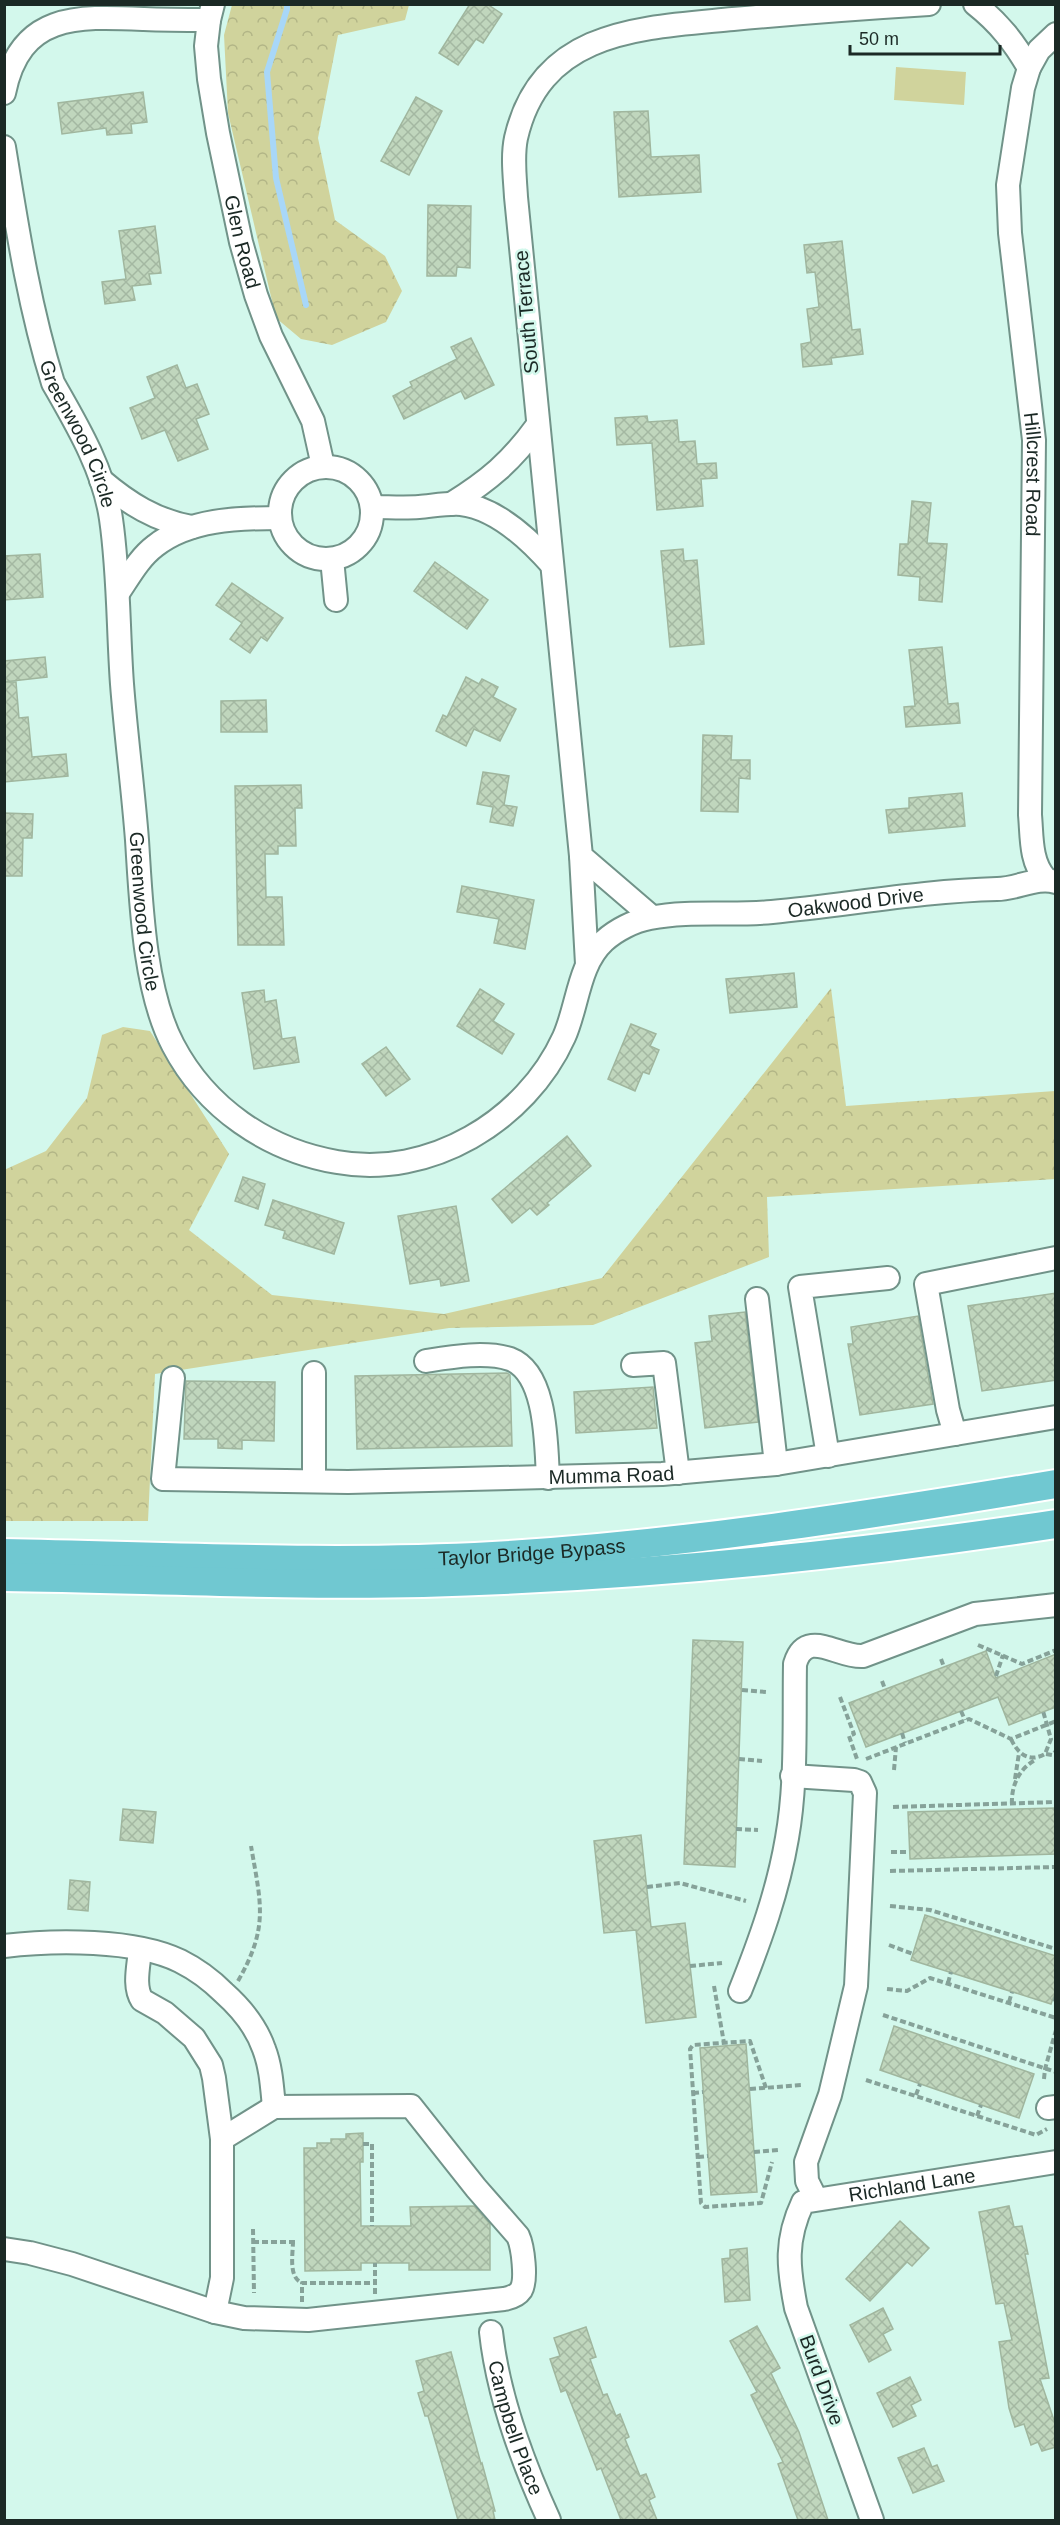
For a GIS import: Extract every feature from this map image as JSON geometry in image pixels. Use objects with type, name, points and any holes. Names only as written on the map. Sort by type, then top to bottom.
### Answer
[{"type":"main road","name":"Taylor Bridge Bypass","points":[[4,1553],[347,1559],[494,1556],[607,1547],[765,1530],[1056,1484]]},
{"type":"main road","name":"Taylor Bridge Bypass","points":[[4,1577],[347,1583],[496,1580],[774,1561],[1056,1524]]},
{"type":"street","name":"South Terrace","points":[[587,964],[581,856],[516,197],[514,156],[523,118],[549,74],[573,54],[604,38],[636,30],[832,10],[929,4]]},
{"type":"street","points":[[975,4],[1013,40],[1029,68]]},
{"type":"street","points":[[4,93],[11,68],[20,50],[36,35],[54,24],[73,19],[211,12]]},
{"type":"street","name":"Glen Road","points":[[211,12],[206,46],[209,79],[218,133],[242,242],[256,295],[272,336],[287,372],[313,421],[323,466]]},
{"type":"street","name":"Hillcrest Road","points":[[1050,880],[1040,872],[1033,856],[1030,814],[1034,440],[1011,244],[1008,185],[1023,88],[1029,68],[1039,50],[1056,34]]},
{"type":"street","name":"Greenwood Circle","points":[[4,147],[33,313],[50,372],[92,456],[111,517],[118,593],[122,681],[141,888],[147,949],[155,991],[162,1020],[171,1042],[185,1066],[206,1092],[236,1120],[287,1150],[311,1158],[344,1164],[397,1163],[454,1146],[483,1131],[510,1110],[542,1077],[567,1032],[587,964],[604,940],[618,930],[652,917]]},
{"type":"street","points":[[451,504],[478,488],[503,468],[537,426]]},
{"type":"street","points":[[323,466],[348,471],[361,482],[372,507],[370,527],[363,541],[353,551],[332,559],[315,558],[304,553],[287,536],[280,518],[280,506],[285,491],[295,478],[312,468],[323,466]]},
{"type":"street","points":[[101,480],[123,499],[162,520],[192,527]]},
{"type":"street","points":[[372,507],[451,504],[470,506],[492,515],[527,539],[552,565]]},
{"type":"street","points":[[118,593],[136,566],[153,547],[170,536],[192,527],[224,520],[280,518]]},
{"type":"street","points":[[332,559],[336,600]]},
{"type":"street","points":[[581,856],[652,917]]},
{"type":"street","name":"Oakwood Drive","points":[[652,917],[689,913],[764,913],[904,895],[1005,889],[1050,880]]},
{"type":"street","points":[[955,1434],[948,1410],[926,1284],[1056,1258]]},
{"type":"street","points":[[828,1456],[800,1287],[888,1278]]},
{"type":"street","points":[[757,1299],[776,1464]]},
{"type":"street","points":[[426,1361],[498,1357],[510,1359],[528,1372],[535,1384],[544,1426],[548,1478]]},
{"type":"street","points":[[633,1365],[664,1363],[678,1473]]},
{"type":"street","points":[[314,1373],[314,1482]]},
{"type":"street","name":"Mumma Road","points":[[173,1378],[163,1479],[314,1482],[678,1473],[776,1464],[1056,1417]]},
{"type":"street","points":[[740,1991],[776,1893],[788,1836],[795,1664],[802,1650],[808,1646],[818,1645],[855,1657],[863,1656],[975,1614],[1056,1605]]},
{"type":"street","points":[[792,1776],[854,1780],[860,1782],[865,1793],[856,1986],[830,2095],[806,2162],[807,2181],[816,2199]]},
{"type":"street","points":[[4,1946],[68,1943],[140,1949],[181,1961],[205,1977],[249,2020],[264,2049],[272,2081],[274,2107]]},
{"type":"street","points":[[140,1949],[137,1987],[142,2000],[179,2024],[194,2038],[211,2065],[222,2139],[222,2278],[214,2312]]},
{"type":"street","points":[[4,2249],[30,2253],[109,2275],[214,2312],[244,2318],[308,2320],[504,2299],[517,2294],[523,2284],[522,2245],[518,2236],[476,2188],[411,2106],[274,2107],[222,2139]]},
{"type":"street","name":"Richland Lane","points":[[816,2199],[1055,2163]]},
{"type":"street","name":"Burd Drive","points":[[816,2199],[803,2202],[793,2223],[789,2250],[789,2275],[796,2308],[872,2520]]},
{"type":"street","name":"Campbell Place","points":[[491,2332],[496,2367],[518,2444],[549,2520]]},
{"type":"path","points":[[978,1645],[1025,1664],[1056,1650]]},
{"type":"path","points":[[996,1676],[1003,1655]]},
{"type":"path","points":[[941,1659],[944,1667]]},
{"type":"path","points":[[882,1681],[885,1689]]},
{"type":"path","points":[[741,1690],[766,1692]]},
{"type":"path","points":[[840,1697],[854,1734],[849,1736],[857,1759]]},
{"type":"path","points":[[961,1711],[965,1720]]},
{"type":"path","points":[[1013,1786],[1029,1763],[1045,1754],[1055,1753],[1043,1712]]},
{"type":"path","points":[[866,1759],[969,1719],[1011,1739],[1019,1753],[1012,1804]]},
{"type":"path","points":[[1011,1739],[1056,1720]]},
{"type":"path","points":[[902,1733],[905,1743]]},
{"type":"path","points":[[1045,1754],[1051,1742]]},
{"type":"path","points":[[894,1770],[896,1747]]},
{"type":"path","points":[[1019,1753],[1029,1758],[1040,1757]]},
{"type":"path","points":[[739,1759],[762,1761]]},
{"type":"path","points":[[893,1807],[1056,1802]]},
{"type":"path","points":[[736,1829],[758,1830]]},
{"type":"path","points":[[234,1987],[250,1959],[260,1929],[258,1891],[251,1846]]},
{"type":"path","points":[[891,1852],[908,1852]]},
{"type":"path","points":[[890,1871],[1056,1867]]},
{"type":"path","points":[[647,1887],[680,1883],[746,1901]]},
{"type":"path","points":[[890,1906],[930,1910],[1056,1949]]},
{"type":"path","points":[[967,1928],[969,1922]]},
{"type":"path","points":[[1027,1947],[1029,1941]]},
{"type":"path","points":[[889,1945],[913,1954]]},
{"type":"path","points":[[690,1966],[722,1963]]},
{"type":"path","points":[[948,1983],[951,1972]]},
{"type":"path","points":[[887,1989],[907,1991],[930,1978],[1056,2018]]},
{"type":"path","points":[[714,1986],[724,2043]]},
{"type":"path","points":[[1009,2002],[1012,1992]]},
{"type":"path","points":[[884,2015],[1056,2072]]},
{"type":"path","points":[[1044,2079],[1056,2031]]},
{"type":"path","points":[[766,2088],[750,2041],[693,2045],[690,2049],[701,2203],[705,2207],[761,2203],[772,2162]]},
{"type":"path","points":[[866,2080],[1036,2135],[1051,2114]]},
{"type":"path","points":[[916,2095],[920,2084]]},
{"type":"path","points":[[750,2089],[802,2085]]},
{"type":"path","points":[[693,2093],[703,2092]]},
{"type":"path","points":[[977,2116],[981,2105]]},
{"type":"path","points":[[363,2144],[372,2144],[372,2226]]},
{"type":"path","points":[[754,2152],[778,2150]]},
{"type":"path","points":[[698,2157],[708,2156]]},
{"type":"path","points":[[253,2229],[254,2293]]},
{"type":"path","points":[[253,2242],[296,2242],[293,2275],[296,2281],[302,2283],[375,2283]]},
{"type":"path","points":[[375,2263],[375,2303]]},
{"type":"path","points":[[302,2283],[302,2306]]},
{"type":"green space","points":[[232,5],[409,5],[405,20],[338,35],[318,138],[335,220],[385,256],[402,291],[386,322],[332,345],[301,339],[276,318],[228,113],[224,35]]},
{"type":"green space","points":[[896,67],[966,72],[964,105],[894,100]]},
{"type":"green space","points":[[831,988],[846,1106],[1055,1091],[1055,1179],[767,1197],[769,1257],[593,1325],[449,1328],[155,1374],[148,1521],[5,1521],[4,1170],[46,1151],[87,1098],[102,1035],[123,1027],[150,1031],[229,1154],[189,1230],[272,1295],[444,1314],[602,1278]]},
{"type":"building","points":[[470,4],[487,4],[502,14],[483,43],[476,39],[458,65],[439,53]]},
{"type":"building","points":[[143,92],[147,122],[131,124],[132,133],[107,135],[106,128],[62,134],[58,103]]},
{"type":"building","points":[[416,97],[442,111],[409,175],[381,161]]},
{"type":"building","points":[[648,111],[651,157],[699,155],[701,192],[619,197],[614,112]]},
{"type":"building","points":[[428,205],[471,206],[470,268],[457,267],[456,276],[427,276]]},
{"type":"building","points":[[155,226],[161,273],[149,274],[151,284],[132,286],[135,300],[105,304],[102,282],[126,279],[119,231]]},
{"type":"building","points":[[842,241],[852,330],[860,329],[863,354],[831,358],[832,364],[803,367],[801,344],[811,342],[807,309],[819,307],[815,272],[807,273],[804,245]]},
{"type":"building","points":[[471,338],[494,385],[465,399],[461,391],[404,419],[393,396],[412,386],[410,382],[457,359],[451,347]]},
{"type":"building","points":[[177,365],[186,388],[197,384],[209,414],[196,419],[208,449],[178,461],[165,430],[142,439],[130,408],[155,398],[147,377]]},
{"type":"building","points":[[647,416],[648,422],[677,420],[679,442],[695,441],[697,464],[716,463],[717,478],[701,479],[703,506],[657,510],[652,443],[617,445],[615,418]]},
{"type":"building","points":[[912,501],[931,503],[927,543],[947,544],[942,602],[919,600],[920,577],[898,575],[900,544],[908,544]]},
{"type":"building","points":[[683,549],[684,561],[697,560],[704,644],[670,647],[661,551]]},
{"type":"building","points":[[40,554],[43,597],[4,600],[4,556]]},
{"type":"building","points":[[435,562],[488,600],[467,629],[414,591]]},
{"type":"building","points":[[232,583],[283,618],[267,641],[261,637],[250,653],[230,639],[242,623],[216,605]]},
{"type":"building","points":[[942,647],[948,704],[958,703],[960,723],[906,727],[904,707],[915,706],[909,650]]},
{"type":"building","points":[[45,657],[47,677],[4,682],[4,661]]},
{"type":"building","points":[[466,677],[479,684],[482,679],[498,687],[493,697],[516,709],[500,741],[474,729],[466,746],[436,731],[443,715],[447,717]]},
{"type":"building","points":[[4,682],[16,682],[19,718],[28,717],[32,757],[66,754],[68,776],[4,782]]},
{"type":"building","points":[[266,700],[267,732],[221,732],[221,701]]},
{"type":"building","points":[[703,735],[732,736],[731,760],[750,760],[750,779],[739,778],[738,812],[701,811]]},
{"type":"building","points":[[483,772],[509,776],[504,805],[517,807],[513,826],[490,822],[493,807],[477,804]]},
{"type":"building","points":[[301,785],[302,808],[295,808],[296,846],[278,846],[278,854],[265,854],[266,897],[282,897],[284,945],[238,945],[235,786]]},
{"type":"building","points":[[962,793],[965,826],[889,833],[886,810],[909,808],[909,798]]},
{"type":"building","points":[[4,813],[33,814],[32,838],[23,838],[22,876],[4,876]]},
{"type":"building","points":[[462,886],[534,900],[525,949],[494,943],[499,919],[457,912]]},
{"type":"building","points":[[794,973],[797,1007],[730,1013],[726,979]]},
{"type":"building","points":[[480,989],[504,1004],[493,1021],[514,1034],[502,1054],[457,1026]]},
{"type":"building","points":[[264,990],[265,1002],[276,1000],[282,1039],[295,1037],[299,1062],[254,1069],[242,993]]},
{"type":"building","points":[[631,1024],[656,1034],[650,1046],[659,1050],[649,1074],[643,1072],[635,1091],[608,1079]]},
{"type":"building","points":[[386,1047],[410,1079],[386,1096],[362,1064]]},
{"type":"building","points":[[567,1136],[591,1166],[547,1203],[549,1205],[537,1215],[530,1208],[512,1223],[492,1199]]},
{"type":"building","points":[[243,1177],[265,1184],[258,1209],[235,1201]]},
{"type":"building","points":[[273,1200],[344,1223],[334,1254],[283,1238],[285,1231],[265,1225]]},
{"type":"building","points":[[456,1206],[469,1281],[441,1286],[440,1279],[410,1284],[398,1216]]},
{"type":"building","points":[[1056,1293],[1056,1380],[982,1391],[968,1306]]},
{"type":"building","points":[[745,1312],[758,1422],[705,1428],[695,1343],[712,1341],[709,1316]]},
{"type":"building","points":[[918,1316],[933,1404],[860,1415],[848,1344],[853,1344],[851,1327]]},
{"type":"building","points":[[507,1373],[510,1375],[512,1446],[357,1449],[355,1376]]},
{"type":"building","points":[[186,1381],[275,1382],[274,1441],[242,1440],[242,1449],[218,1448],[218,1439],[184,1439]]},
{"type":"building","points":[[653,1387],[657,1428],[576,1433],[574,1392]]},
{"type":"building","points":[[693,1640],[743,1642],[735,1867],[684,1864]]},
{"type":"building","points":[[986,1651],[996,1678],[1056,1654],[1056,1707],[1009,1725],[998,1697],[866,1747],[849,1703]]},
{"type":"building","points":[[1055,1808],[1056,1854],[910,1859],[908,1812]]},
{"type":"building","points":[[123,1809],[156,1812],[153,1843],[120,1840]]},
{"type":"building","points":[[641,1835],[651,1927],[685,1923],[696,2017],[646,2023],[636,1930],[604,1933],[594,1841]]},
{"type":"building","points":[[70,1880],[90,1882],[88,1911],[68,1909]]},
{"type":"building","points":[[925,1915],[1056,1956],[1056,1990],[1051,2004],[911,1960]]},
{"type":"building","points":[[894,2026],[1034,2074],[1019,2118],[880,2070]]},
{"type":"building","points":[[746,2044],[757,2192],[711,2195],[700,2048]]},
{"type":"building","points":[[363,2133],[363,2162],[360,2162],[361,2226],[411,2226],[410,2207],[474,2206],[490,2224],[490,2270],[409,2270],[409,2263],[361,2263],[361,2270],[305,2271],[304,2148],[317,2148],[317,2143],[331,2143],[331,2139],[346,2139],[346,2134]]},
{"type":"building","points":[[1009,2206],[1014,2227],[1022,2226],[1028,2254],[1025,2254],[1049,2378],[1040,2379],[1056,2426],[1056,2447],[1042,2451],[1038,2442],[1031,2445],[1024,2424],[1015,2427],[1009,2408],[999,2342],[1012,2340],[1004,2303],[996,2304],[979,2212]]},
{"type":"building","points":[[900,2221],[929,2248],[912,2266],[907,2262],[870,2301],[846,2279]]},
{"type":"building","points":[[747,2248],[750,2300],[725,2302],[722,2259],[730,2258],[730,2250]]},
{"type":"building","points":[[883,2308],[893,2329],[883,2334],[891,2350],[869,2362],[850,2325]]},
{"type":"building","points":[[757,2326],[780,2368],[771,2373],[799,2432],[828,2520],[798,2520],[778,2464],[783,2462],[751,2395],[757,2392],[730,2341]]},
{"type":"building","points":[[586,2327],[596,2357],[590,2359],[603,2395],[607,2394],[616,2416],[620,2414],[629,2437],[625,2439],[640,2476],[646,2474],[655,2497],[649,2500],[657,2520],[621,2520],[601,2468],[597,2470],[566,2390],[561,2392],[550,2359],[560,2356],[554,2338]]},
{"type":"building","points":[[451,2352],[495,2511],[493,2511],[495,2520],[458,2520],[428,2416],[425,2416],[418,2393],[424,2391],[416,2361]]},
{"type":"building","points":[[910,2377],[921,2400],[911,2405],[916,2416],[893,2427],[877,2393]]},
{"type":"building","points":[[924,2448],[932,2467],[937,2465],[944,2481],[913,2493],[898,2458]]},
{"type":"waterway","points":[[287,4],[267,72],[276,178],[306,305]]}]
